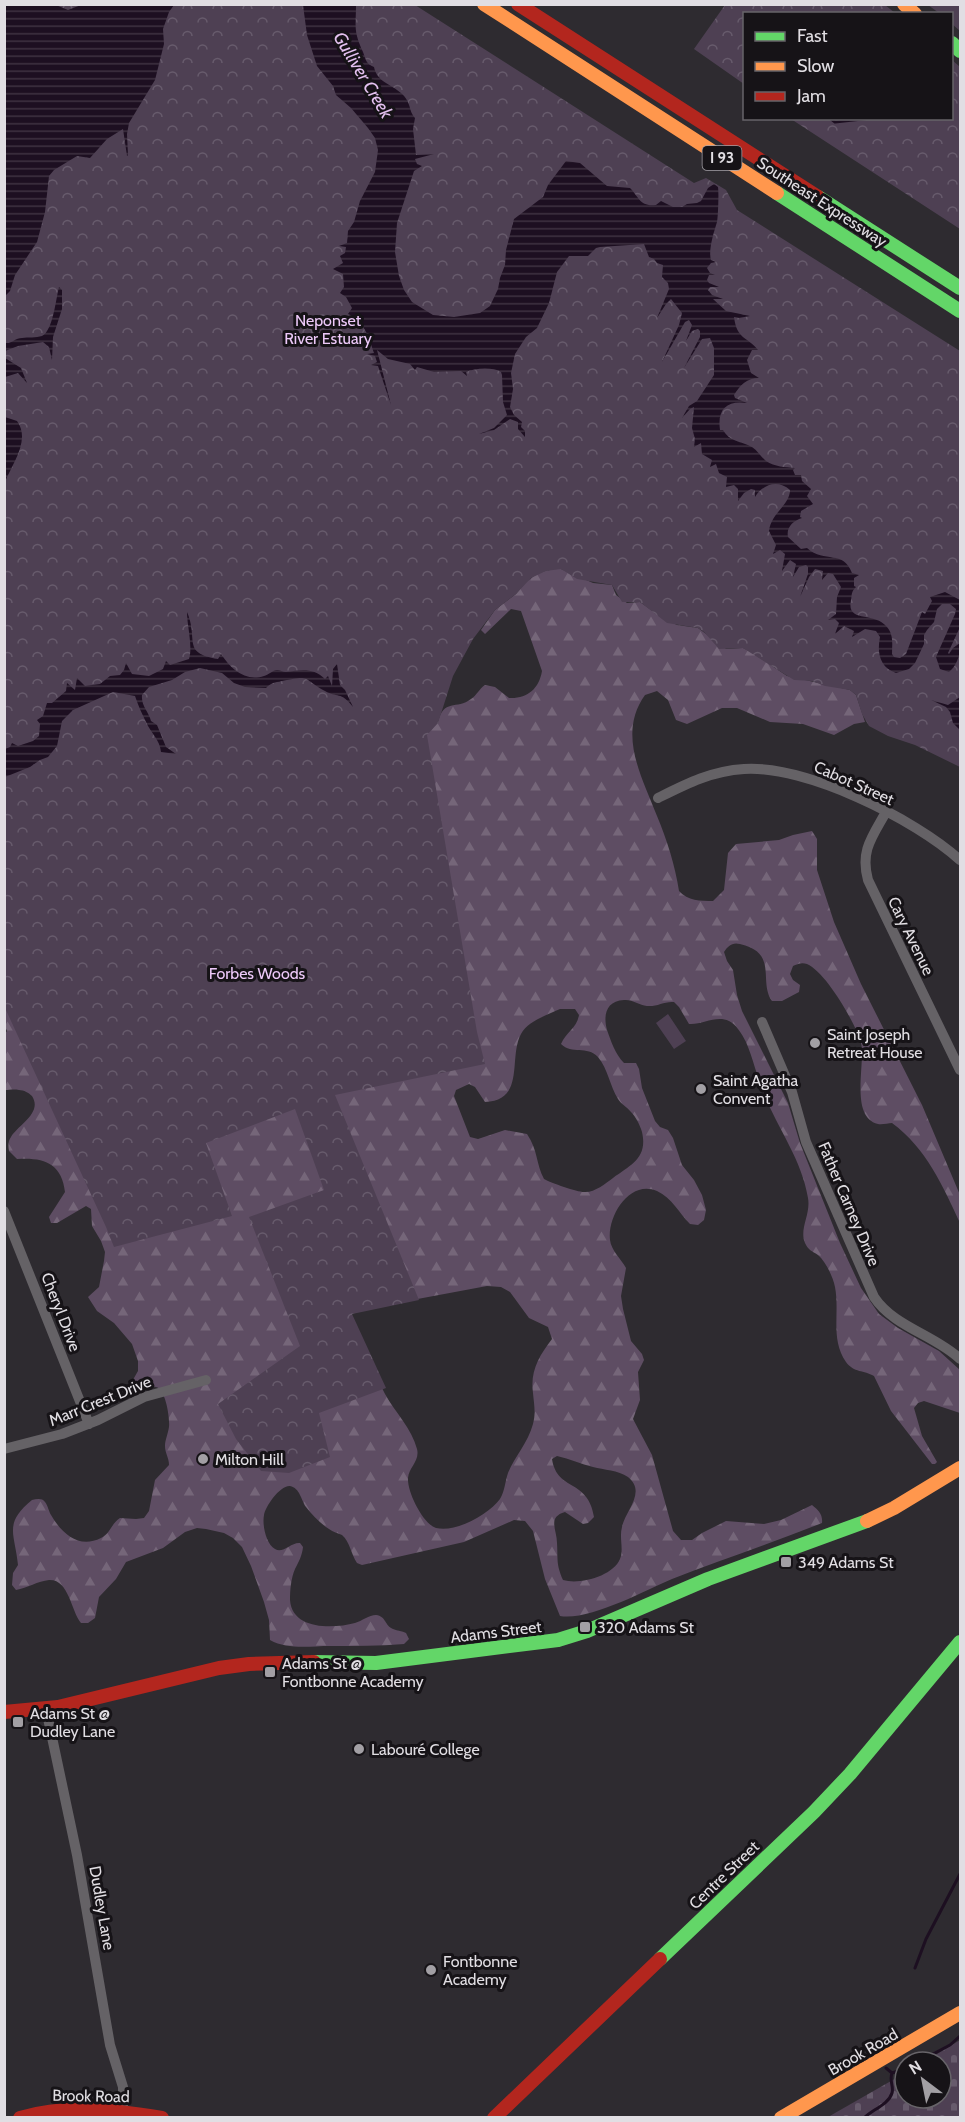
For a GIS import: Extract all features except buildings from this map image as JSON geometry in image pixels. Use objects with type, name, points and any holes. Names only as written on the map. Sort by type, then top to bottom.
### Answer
[{"type":"main road","name":"Southeast Expressway","points":[[484,4],[960,311]]},
{"type":"main road","name":"I 93","points":[[500,4],[960,300]]},
{"type":"main road","name":"I 93","points":[[518,4],[960,288]]},
{"type":"main road","name":"Southeast Expressway","points":[[532,4],[960,279]]},
{"type":"main road","name":"Adams Street","points":[[4,1712],[46,1709],[219,1668],[249,1664],[376,1663],[558,1640],[587,1631],[724,1573],[858,1525],[894,1508],[960,1468]]},
{"type":"main road","name":"Centre Street","points":[[494,2118],[814,1812],[850,1774],[960,1642]]},
{"type":"main road","name":"Brook Road","points":[[781,2118],[960,2013]]},
{"type":"main road","name":"Brook Road","points":[[20,2118],[62,2109],[123,2111],[162,2118]]},
{"type":"street","name":"Cabot Street","points":[[658,798],[709,774],[738,769],[762,769],[820,782],[886,812],[930,837],[960,860]]},
{"type":"street","name":"Cary Avenue","points":[[886,812],[865,854],[868,880],[960,1070]]},
{"type":"street","name":"Father Carney Drive","points":[[762,1023],[792,1092],[806,1142],[874,1298],[894,1318],[946,1348],[960,1359]]},
{"type":"street","name":"Cheryl Drive","points":[[4,1211],[89,1424]]},
{"type":"street","name":"Marr Crest Drive","points":[[4,1449],[53,1437],[89,1424],[152,1394],[206,1380]]},
{"type":"street","name":"Dudley Lane","points":[[46,1709],[78,1855],[110,2045],[123,2087],[123,2111]]},
{"type":"green space","name":"Neponset River Estuary","points":[[4,5],[415,5],[694,183],[706,178],[726,190],[737,210],[960,351],[960,767],[869,726],[862,714],[856,695],[850,690],[825,686],[812,681],[794,680],[743,648],[719,649],[698,628],[667,623],[640,602],[622,602],[612,585],[577,579],[561,569],[546,571],[531,578],[516,594],[495,610],[473,639],[453,676],[438,723],[427,735],[477,1032],[485,1064],[335,1095],[419,1300],[352,1314],[386,1388],[319,1413],[330,1457],[289,1473],[261,1471],[236,1439],[218,1404],[300,1346],[249,1217],[324,1190],[295,1109],[206,1143],[232,1216],[114,1247],[5,1008]]},
{"type":"green space","points":[[725,5],[885,5],[894,12],[743,12],[743,83],[694,49]]},
{"type":"green space","points":[[928,5],[960,5],[960,31],[953,25],[953,12],[938,12]]},
{"type":"green space","points":[[953,61],[960,67],[960,229],[793,120],[953,120]]},
{"type":"green space","name":"Forbes Woods","points":[[561,569],[593,583],[612,585],[616,595],[627,603],[640,602],[662,618],[677,625],[698,628],[726,649],[743,648],[787,676],[850,690],[856,695],[865,722],[854,724],[834,735],[803,724],[770,722],[737,708],[722,708],[687,724],[676,720],[668,700],[657,691],[645,695],[637,710],[633,725],[635,756],[661,825],[679,891],[690,899],[713,901],[724,890],[728,853],[736,844],[779,840],[812,831],[817,839],[817,870],[834,922],[861,984],[922,1105],[960,1195],[960,1223],[940,1182],[915,1144],[892,1123],[878,1124],[869,1119],[864,1111],[861,1100],[861,1043],[847,1012],[823,977],[807,964],[795,965],[790,974],[793,980],[800,985],[799,992],[782,1001],[772,1001],[768,993],[764,961],[759,954],[752,948],[737,944],[730,945],[724,952],[733,970],[742,1011],[788,1103],[800,1143],[840,1243],[861,1288],[879,1314],[898,1328],[939,1351],[960,1370],[960,1413],[924,1401],[918,1403],[914,1408],[922,1436],[937,1462],[932,1464],[891,1411],[874,1376],[852,1368],[846,1362],[838,1344],[833,1279],[824,1262],[805,1243],[803,1232],[808,1198],[801,1171],[764,1094],[746,1042],[732,1022],[719,1019],[689,1024],[674,1002],[651,1006],[630,1000],[618,1001],[610,1006],[606,1014],[607,1030],[612,1043],[624,1063],[636,1063],[642,1088],[655,1121],[660,1127],[668,1130],[673,1138],[682,1165],[702,1195],[706,1210],[704,1220],[698,1225],[690,1224],[662,1194],[647,1189],[638,1190],[622,1202],[616,1211],[610,1231],[612,1247],[626,1268],[621,1296],[631,1341],[644,1360],[638,1372],[640,1400],[633,1419],[652,1455],[673,1531],[681,1540],[692,1540],[726,1521],[764,1524],[781,1520],[812,1505],[821,1515],[822,1523],[672,1579],[601,1610],[560,1616],[545,1579],[533,1531],[525,1521],[514,1520],[464,1542],[362,1565],[357,1563],[345,1538],[323,1525],[306,1507],[298,1492],[290,1486],[282,1489],[270,1502],[265,1511],[264,1524],[267,1539],[275,1549],[281,1550],[297,1543],[303,1547],[292,1580],[290,1600],[292,1610],[306,1622],[325,1626],[346,1625],[376,1615],[384,1619],[390,1628],[406,1633],[409,1639],[404,1644],[299,1647],[270,1640],[269,1620],[264,1602],[242,1547],[224,1533],[197,1528],[185,1532],[163,1548],[126,1562],[116,1579],[99,1597],[95,1618],[88,1623],[81,1623],[65,1590],[56,1581],[49,1580],[16,1590],[12,1585],[13,1573],[18,1565],[13,1537],[17,1516],[32,1500],[42,1500],[66,1534],[85,1542],[101,1538],[120,1518],[144,1518],[149,1511],[155,1480],[169,1465],[165,1441],[169,1418],[165,1398],[159,1389],[153,1387],[132,1389],[130,1385],[138,1371],[138,1361],[132,1344],[114,1323],[97,1311],[88,1297],[99,1287],[105,1252],[92,1226],[91,1209],[86,1206],[57,1223],[51,1223],[49,1217],[65,1192],[60,1174],[50,1164],[35,1159],[17,1159],[9,1151],[10,1139],[32,1113],[35,1102],[32,1096],[25,1091],[5,1090],[4,1035],[7,1031],[4,1024],[4,915],[438,723],[443,710],[466,702],[485,685],[495,687],[509,698],[527,695],[535,688],[542,671],[521,611],[511,609],[485,634],[481,630],[495,610],[538,573]],"holes":[[[560,1009],[575,1009],[579,1015],[561,1044],[570,1049],[589,1051],[598,1057],[618,1099],[635,1116],[642,1132],[643,1148],[636,1160],[603,1185],[588,1192],[570,1189],[544,1179],[527,1134],[505,1130],[478,1139],[470,1137],[454,1096],[456,1090],[469,1084],[475,1087],[485,1102],[498,1099],[506,1094],[514,1076],[517,1044],[524,1029]],[[487,1286],[501,1287],[510,1292],[529,1318],[548,1327],[552,1339],[539,1358],[534,1371],[532,1385],[535,1412],[531,1431],[508,1473],[500,1499],[488,1511],[471,1521],[453,1528],[436,1528],[426,1520],[417,1507],[408,1484],[410,1471],[418,1453],[415,1442],[385,1394],[350,1315],[364,1309]],[[557,1456],[624,1475],[636,1489],[622,1527],[620,1559],[611,1570],[595,1578],[570,1581],[563,1580],[561,1575],[554,1524],[556,1517],[565,1512],[583,1524],[588,1523],[594,1517],[586,1496],[560,1476],[552,1459]]]},
{"type":"green space","points":[[668,1014],[686,1041],[674,1049],[656,1023]]},
{"type":"green space","points":[[960,2040],[960,2117],[828,2117],[893,2080],[893,2110],[953,2110],[953,2050],[944,2050]]},
{"type":"water","points":[[5,4],[56,5],[68,10],[81,5],[174,5],[163,29],[164,44],[155,80],[129,123],[128,155],[123,129],[107,139],[90,158],[77,156],[54,170],[49,176],[45,212],[37,242],[15,275],[10,291],[5,296]]},
{"type":"water","name":"Gulliver Creek","points":[[303,5],[356,5],[356,33],[369,65],[374,67],[381,79],[401,93],[407,100],[415,118],[413,129],[416,155],[434,154],[415,159],[417,164],[422,166],[414,171],[397,223],[395,252],[404,290],[412,302],[433,315],[454,317],[480,313],[490,306],[505,265],[506,250],[514,219],[543,197],[548,185],[566,161],[580,163],[607,186],[630,188],[640,201],[651,205],[656,205],[661,201],[673,207],[697,203],[701,201],[708,188],[714,184],[718,187],[717,220],[710,251],[711,260],[716,262],[711,263],[707,268],[715,275],[709,275],[707,280],[719,287],[710,287],[708,290],[712,295],[723,299],[713,299],[726,311],[750,316],[734,317],[737,330],[758,350],[752,350],[747,360],[751,373],[759,378],[747,381],[739,388],[734,395],[735,398],[747,403],[734,403],[722,411],[720,430],[732,439],[752,447],[769,463],[795,468],[793,470],[795,475],[801,475],[802,481],[811,489],[807,496],[813,504],[801,511],[800,517],[802,518],[791,525],[788,537],[801,549],[807,548],[814,553],[844,561],[852,573],[859,575],[854,578],[856,587],[852,593],[853,612],[882,622],[887,627],[892,637],[894,657],[900,658],[906,654],[922,612],[925,614],[932,601],[930,597],[945,592],[960,600],[960,627],[948,653],[960,643],[960,651],[956,663],[949,672],[940,669],[936,657],[955,614],[956,609],[950,604],[942,604],[937,609],[934,622],[924,635],[924,644],[915,663],[909,669],[896,673],[883,663],[879,648],[880,637],[876,631],[865,629],[852,637],[854,631],[844,626],[835,634],[839,623],[835,619],[828,620],[836,614],[837,597],[841,587],[833,574],[828,573],[822,580],[823,571],[815,569],[800,597],[808,574],[808,567],[806,565],[799,567],[793,577],[796,564],[790,560],[782,571],[785,554],[780,550],[773,554],[776,545],[769,531],[773,519],[787,500],[790,490],[776,484],[766,486],[755,497],[755,490],[751,489],[744,493],[738,501],[738,489],[734,485],[726,487],[727,477],[719,473],[716,464],[710,467],[712,460],[702,454],[701,443],[694,447],[695,439],[692,428],[694,407],[682,418],[689,406],[697,401],[714,375],[714,348],[710,338],[702,339],[684,368],[700,337],[698,329],[692,331],[686,341],[692,325],[689,320],[685,322],[662,362],[682,313],[671,299],[657,318],[669,289],[668,283],[662,277],[663,265],[649,257],[644,244],[600,247],[588,256],[569,256],[557,272],[549,303],[537,328],[526,337],[515,354],[511,373],[513,389],[510,407],[514,415],[522,422],[521,427],[525,431],[525,437],[518,429],[518,422],[510,419],[494,430],[479,434],[494,428],[507,415],[503,402],[502,375],[501,372],[493,369],[466,372],[467,376],[461,371],[434,372],[417,367],[415,370],[410,364],[388,359],[377,350],[391,405],[378,366],[371,365],[377,362],[375,356],[367,354],[374,353],[368,336],[362,325],[348,314],[352,308],[346,297],[340,293],[344,287],[343,274],[333,269],[343,263],[340,256],[345,253],[346,247],[339,246],[347,243],[348,231],[375,172],[378,150],[375,138],[368,128],[336,95],[333,86],[317,66],[307,35]]},
{"type":"water","points":[[59,287],[62,290],[62,309],[53,337],[52,360],[49,347],[43,342],[18,346],[5,351],[5,343],[20,338],[40,337],[46,333]]},
{"type":"water","points":[[5,358],[21,368],[27,383],[18,373],[5,377]]},
{"type":"water","points":[[5,417],[17,421],[22,436],[19,452],[5,482]]},
{"type":"water","points":[[187,612],[193,644],[199,653],[218,659],[221,654],[229,665],[245,676],[264,676],[277,670],[286,672],[307,670],[325,679],[328,676],[332,686],[333,669],[337,664],[340,685],[353,707],[342,697],[325,691],[306,679],[298,678],[275,683],[266,688],[245,687],[234,683],[222,673],[200,668],[149,687],[142,695],[151,721],[157,725],[166,747],[176,754],[161,752],[135,696],[113,692],[73,710],[62,721],[57,746],[48,757],[5,777],[5,749],[12,743],[18,746],[33,741],[39,736],[40,724],[37,720],[43,716],[47,703],[52,703],[66,691],[67,683],[75,690],[77,678],[85,686],[100,684],[110,676],[120,675],[126,663],[132,674],[149,676],[163,669],[166,661],[170,665],[189,659]]},
{"type":"water","points":[[960,697],[960,730],[953,723],[946,707],[931,700],[948,705]]},
{"type":"waterway","points":[[832,120],[835,122],[853,120]]},
{"type":"waterway","points":[[915,1968],[926,1939],[960,1874]]},
{"type":"waterway","points":[[941,2050],[960,2036]]},
{"type":"waterway","points":[[886,2068],[893,2073]]},
{"type":"waterway","points":[[864,2118],[890,2097],[892,2073]]},
{"type":"traffic: fast","points":[[953,44],[960,51]]},
{"type":"traffic: fast","points":[[777,193],[960,311]]},
{"type":"traffic: fast","points":[[818,197],[960,288]]},
{"type":"traffic: fast","points":[[314,1662],[376,1663],[558,1640],[587,1631],[708,1579],[867,1521]]},
{"type":"traffic: fast","points":[[660,1959],[814,1812],[850,1774],[960,1642]]},
{"type":"traffic: slow","points":[[484,4],[777,193]]},
{"type":"traffic: slow","points":[[904,4],[913,12]]},
{"type":"traffic: slow","points":[[867,1521],[894,1508],[960,1468]]},
{"type":"traffic: slow","points":[[781,2118],[960,2013]]},
{"type":"traffic: jam","points":[[518,4],[818,197]]},
{"type":"traffic: jam","points":[[4,1712],[58,1707],[219,1668],[249,1664],[314,1662]]},
{"type":"traffic: jam","points":[[494,2118],[660,1959]]},
{"type":"traffic: jam","points":[[20,2118],[73,2110],[109,2111],[162,2118]]},
{"type":"place","name":"Saint Joseph Retreat House","points":[[815,1043]]},
{"type":"place","name":"Saint Agatha Convent","points":[[701,1089]]},
{"type":"place","name":"Milton Hill","points":[[203,1459]]},
{"type":"place","name":"349 Adams St","points":[[786,1562]]},
{"type":"place","name":"320 Adams St","points":[[585,1627]]},
{"type":"place","name":"Adams St @ Fontbonne Academy","points":[[270,1672]]},
{"type":"place","name":"Adams St @ Dudley Lane","points":[[18,1722]]},
{"type":"place","name":"Labouré College","points":[[359,1749]]},
{"type":"place","name":"Fontbonne Academy","points":[[431,1970]]}]
